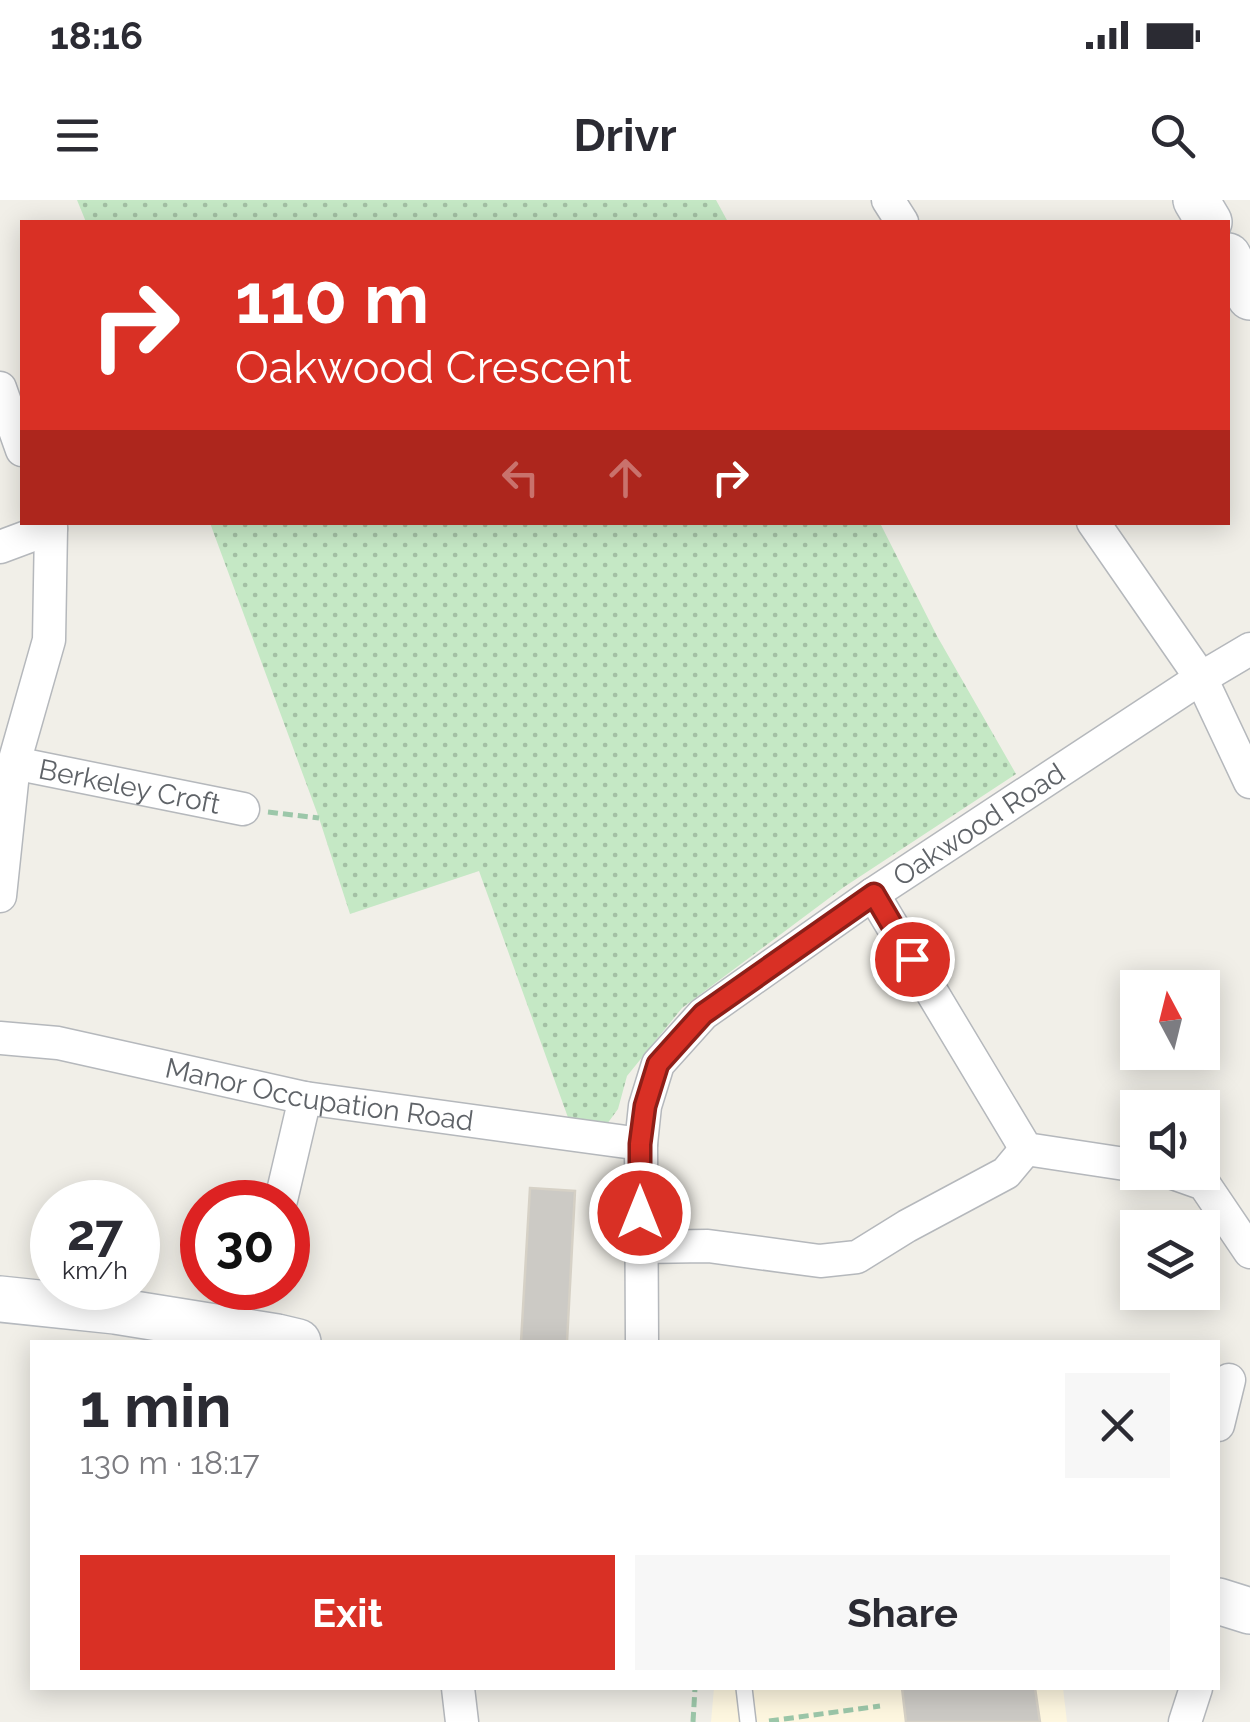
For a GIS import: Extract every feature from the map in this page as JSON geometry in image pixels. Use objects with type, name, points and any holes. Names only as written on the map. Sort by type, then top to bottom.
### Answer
[{"type":"main road","points":[[1230,260],[1250,297]]},
{"type":"main road","points":[[0,1299],[118,1327],[289,1340]]},
{"type":"street","points":[[0,388],[20,444]]},
{"type":"street","points":[[0,547],[49,525],[48,640],[14,764],[0,896]]},
{"type":"street","points":[[1095,525],[1200,678],[1250,782]]},
{"type":"street","name":"Oakwood Road","points":[[642,1340],[640,1144],[645,1106],[658,1064],[703,1014],[874,894],[1250,649]]},
{"type":"street","name":"Berkeley Croft","points":[[14,764],[242,809]]},
{"type":"street","points":[[874,894],[1026,1149]]},
{"type":"street","name":"Manor Occupation Road","points":[[0,1038],[58,1043],[305,1098],[640,1144]]},
{"type":"street","points":[[286,1180],[305,1098]]},
{"type":"street","points":[[1026,1149],[1120,1163]]},
{"type":"street","points":[[640,1247],[708,1246],[820,1261],[857,1256],[1006,1173],[1026,1149]]},
{"type":"street","points":[[1208,1190],[1250,1252]]},
{"type":"street","points":[[1220,1418],[1230,1380]]},
{"type":"street","points":[[458,1690],[462,1722]]},
{"type":"street","points":[[1186,1722],[1195,1690]]},
{"type":"lane","points":[[744,1690],[748,1722]]},
{"type":"path","points":[[242,809],[320,818]]},
{"type":"path","points":[[693,1722],[695,1690]]},
{"type":"path","points":[[765,1722],[880,1706]]},
{"type":"shaded area","points":[[714,1690],[1063,1690],[1067,1722],[711,1722]]},
{"type":"green space","points":[[77,200],[716,200],[727,220],[85,220]]},
{"type":"green space","points":[[211,525],[881,525],[937,636],[1016,774],[844,887],[682,1008],[627,1076],[618,1109],[607,1124],[570,1123],[479,871],[350,914],[319,818]]},
{"type":"building","points":[[530,1188],[575,1191],[567,1340],[521,1340]]},
{"type":"building","points":[[902,1690],[1035,1690],[1040,1722],[906,1722]]},
{"type":"route","points":[[640,1213],[640,1144],[645,1106],[658,1064],[703,1014],[874,894],[912,959]]}]
